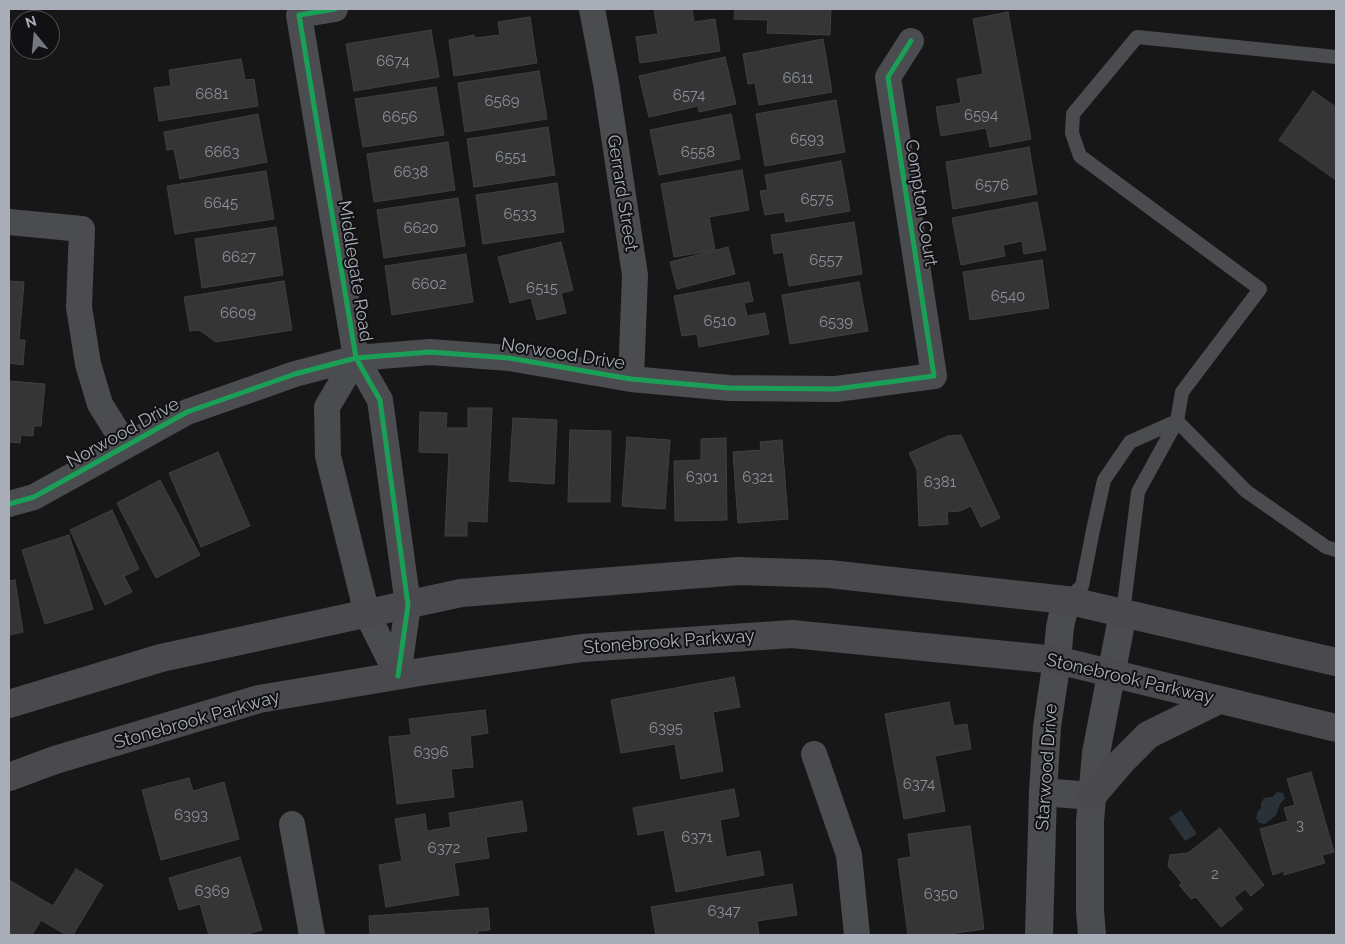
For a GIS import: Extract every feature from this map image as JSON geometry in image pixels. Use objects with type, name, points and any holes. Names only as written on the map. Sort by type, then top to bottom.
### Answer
[{"type":"main road","points":[[9,704],[161,658],[461,594],[739,571],[829,574],[1066,600],[1336,662]]},
{"type":"main road","name":"Stonebrook Parkway","points":[[9,778],[55,760],[259,699],[582,648],[792,634],[1057,660],[1336,728]]},
{"type":"main road","points":[[1092,796],[1123,760],[1148,735],[1219,700]]},
{"type":"street","name":"Middlegate Road","points":[[335,9],[299,15],[356,358],[380,400],[408,605],[398,676]]},
{"type":"street","name":"Gerrard Street","points":[[592,9],[606,83],[635,275],[631,379]]},
{"type":"street","name":"Compton Court","points":[[911,41],[888,77],[934,376]]},
{"type":"street","points":[[9,222],[82,229],[79,307],[88,364],[100,404],[126,446]]},
{"type":"street","name":"Norwood Drive","points":[[9,504],[34,497],[187,412],[295,374],[356,358],[430,352],[489,356],[631,379],[729,388],[836,388],[934,376]]},
{"type":"street","name":"Middlegate Road","points":[[356,358],[327,407],[328,456],[367,614],[398,676]]},
{"type":"street","name":"Starwood Drive","points":[[1039,935],[1043,792],[1047,728],[1060,627],[1066,600]]},
{"type":"street","points":[[1092,935],[1090,911],[1090,821],[1096,753],[1123,613]]},
{"type":"street","points":[[814,754],[849,854],[857,935]]},
{"type":"street","points":[[1043,792],[1092,796]]},
{"type":"street","points":[[292,824],[312,935]]},
{"type":"lane","points":[[1123,613],[1138,492],[1177,421],[1182,392],[1260,289],[1080,156],[1072,133],[1074,114],[1136,37],[1336,57]]},
{"type":"lane","points":[[1177,421],[1246,491],[1326,547],[1336,550]]},
{"type":"lane","points":[[1066,600],[1082,586],[1104,480],[1130,442],[1177,421]]},
{"type":"shaded area","points":[[1277,792],[1283,793],[1285,798],[1280,804],[1276,815],[1265,824],[1259,823],[1256,818],[1261,808],[1261,803],[1264,798],[1272,797]]},
{"type":"shaded area","points":[[1181,810],[1197,834],[1185,841],[1169,818]]},
{"type":"building","points":[[654,9],[692,9],[694,22],[715,19],[720,51],[640,63],[636,37],[658,34]]},
{"type":"building","points":[[735,9],[831,9],[830,35],[767,33],[768,20],[734,19]]},
{"type":"building","points":[[1008,12],[1031,139],[990,147],[986,128],[941,136],[936,107],[961,103],[957,79],[983,74],[973,19]]},
{"type":"building","points":[[530,17],[537,63],[454,76],[449,40],[474,35],[475,38],[500,35],[498,22]]},
{"type":"building","points":[[431,30],[439,77],[354,91],[346,44]]},
{"type":"building","points":[[823,39],[832,92],[759,105],[755,83],[748,84],[743,54]]},
{"type":"building","points":[[725,57],[736,104],[699,112],[698,106],[649,117],[639,76]]},
{"type":"building","points":[[241,59],[245,80],[254,79],[258,106],[159,121],[154,88],[171,86],[169,70]]},
{"type":"building","points":[[539,71],[547,119],[465,132],[458,83]]},
{"type":"building","points":[[436,87],[444,135],[363,147],[355,99]]},
{"type":"building","points":[[1313,91],[1336,107],[1336,180],[1279,140]]},
{"type":"building","points":[[836,100],[845,152],[765,166],[756,114]]},
{"type":"building","points":[[258,114],[267,162],[180,179],[174,149],[167,150],[164,132]]},
{"type":"building","points":[[731,114],[740,159],[659,175],[650,130]]},
{"type":"building","points":[[548,127],[555,175],[474,187],[467,139]]},
{"type":"building","points":[[448,142],[455,190],[374,202],[367,154]]},
{"type":"building","points":[[1029,147],[1037,194],[953,209],[946,162]]},
{"type":"building","points":[[841,161],[850,211],[786,222],[784,212],[765,215],[760,191],[768,190],[765,175]]},
{"type":"building","points":[[742,170],[749,210],[709,217],[715,250],[674,257],[661,184]]},
{"type":"building","points":[[266,171],[274,219],[175,234],[167,186]]},
{"type":"building","points":[[557,183],[564,232],[483,244],[476,195]]},
{"type":"building","points":[[458,198],[465,246],[384,258],[377,210]]},
{"type":"building","points":[[1037,202],[1046,250],[1024,254],[1022,241],[1003,245],[1005,256],[961,265],[952,218]]},
{"type":"building","points":[[854,222],[862,274],[789,286],[783,252],[774,254],[771,235]]},
{"type":"building","points":[[276,227],[283,275],[202,288],[195,239]]},
{"type":"building","points":[[561,242],[573,290],[561,293],[566,313],[537,320],[531,298],[510,303],[498,257]]},
{"type":"building","points":[[728,247],[735,274],[677,289],[670,262]]},
{"type":"building","points":[[466,254],[473,302],[392,315],[385,266]]},
{"type":"building","points":[[1042,260],[1049,308],[970,320],[963,272]]},
{"type":"building","points":[[9,281],[24,282],[19,340],[25,340],[23,365],[9,363]]},
{"type":"building","points":[[284,281],[292,330],[216,342],[199,330],[190,331],[184,297]]},
{"type":"building","points":[[749,282],[753,301],[744,303],[747,316],[765,313],[769,334],[699,347],[697,334],[682,336],[674,296]]},
{"type":"building","points":[[859,282],[868,331],[790,344],[782,295]]},
{"type":"building","points":[[9,381],[45,384],[41,426],[34,426],[33,436],[21,435],[20,443],[9,442]]},
{"type":"building","points":[[468,408],[492,408],[487,522],[467,521],[467,536],[445,536],[449,453],[419,452],[420,412],[447,413],[446,428],[468,428]]},
{"type":"building","points":[[513,418],[557,420],[554,484],[509,481]]},
{"type":"building","points":[[570,430],[611,431],[610,502],[568,502]]},
{"type":"building","points":[[961,435],[1000,518],[981,527],[971,506],[960,511],[947,512],[948,524],[919,526],[917,470],[909,453],[948,436]]},
{"type":"building","points":[[627,437],[670,440],[665,509],[622,506]]},
{"type":"building","points":[[726,438],[727,520],[675,521],[674,461],[701,460],[701,439]]},
{"type":"building","points":[[782,440],[788,519],[738,523],[733,452],[761,450],[760,442]]},
{"type":"building","points":[[218,452],[250,526],[201,547],[169,473]]},
{"type":"building","points":[[160,480],[200,555],[156,578],[117,503]]},
{"type":"building","points":[[112,510],[139,569],[124,576],[132,592],[105,605],[70,530]]},
{"type":"building","points":[[69,535],[93,609],[45,624],[22,550]]},
{"type":"building","points":[[15,580],[23,632],[9,635],[9,581]]},
{"type":"building","points":[[734,677],[740,707],[713,712],[723,771],[681,779],[675,744],[621,753],[611,700]]},
{"type":"building","points":[[949,702],[954,726],[967,724],[971,749],[935,756],[945,811],[904,819],[885,714]]},
{"type":"building","points":[[485,710],[488,733],[470,736],[473,767],[451,769],[454,797],[397,804],[389,737],[411,735],[409,719]]},
{"type":"building","points":[[1311,772],[1334,852],[1322,855],[1325,863],[1284,875],[1284,871],[1273,875],[1260,829],[1288,821],[1284,808],[1295,805],[1287,779]]},
{"type":"building","points":[[189,778],[193,791],[224,782],[239,839],[161,860],[142,790]]},
{"type":"building","points":[[734,789],[739,816],[720,820],[726,857],[760,851],[764,875],[676,892],[664,830],[638,835],[633,808]]},
{"type":"building","points":[[522,801],[527,831],[486,837],[489,858],[454,863],[459,895],[386,907],[379,865],[402,861],[395,819],[425,814],[427,831],[451,827],[449,813]]},
{"type":"building","points":[[970,826],[984,929],[942,935],[908,935],[898,859],[911,857],[908,834]]},
{"type":"building","points":[[1220,828],[1264,885],[1251,896],[1245,889],[1234,898],[1243,909],[1221,927],[1196,897],[1191,899],[1179,885],[1182,883],[1168,866],[1170,855],[1188,853]]},
{"type":"building","points":[[240,857],[262,930],[244,935],[209,935],[200,904],[179,910],[169,878]]},
{"type":"building","points":[[76,869],[103,885],[73,935],[66,935],[41,920],[32,935],[9,935],[9,880],[53,906]]},
{"type":"building","points":[[792,884],[797,915],[757,921],[759,935],[656,935],[651,907]]},
{"type":"building","points":[[488,908],[490,930],[478,931],[478,935],[370,935],[369,916]]},
{"type":"cycle path","points":[[335,9],[299,15],[356,358],[380,400],[408,605],[398,676]]},
{"type":"cycle path","points":[[9,504],[34,497],[187,412],[295,374],[356,358],[430,352],[509,358],[631,379],[729,388],[836,389],[934,376],[888,77],[911,41]]}]
